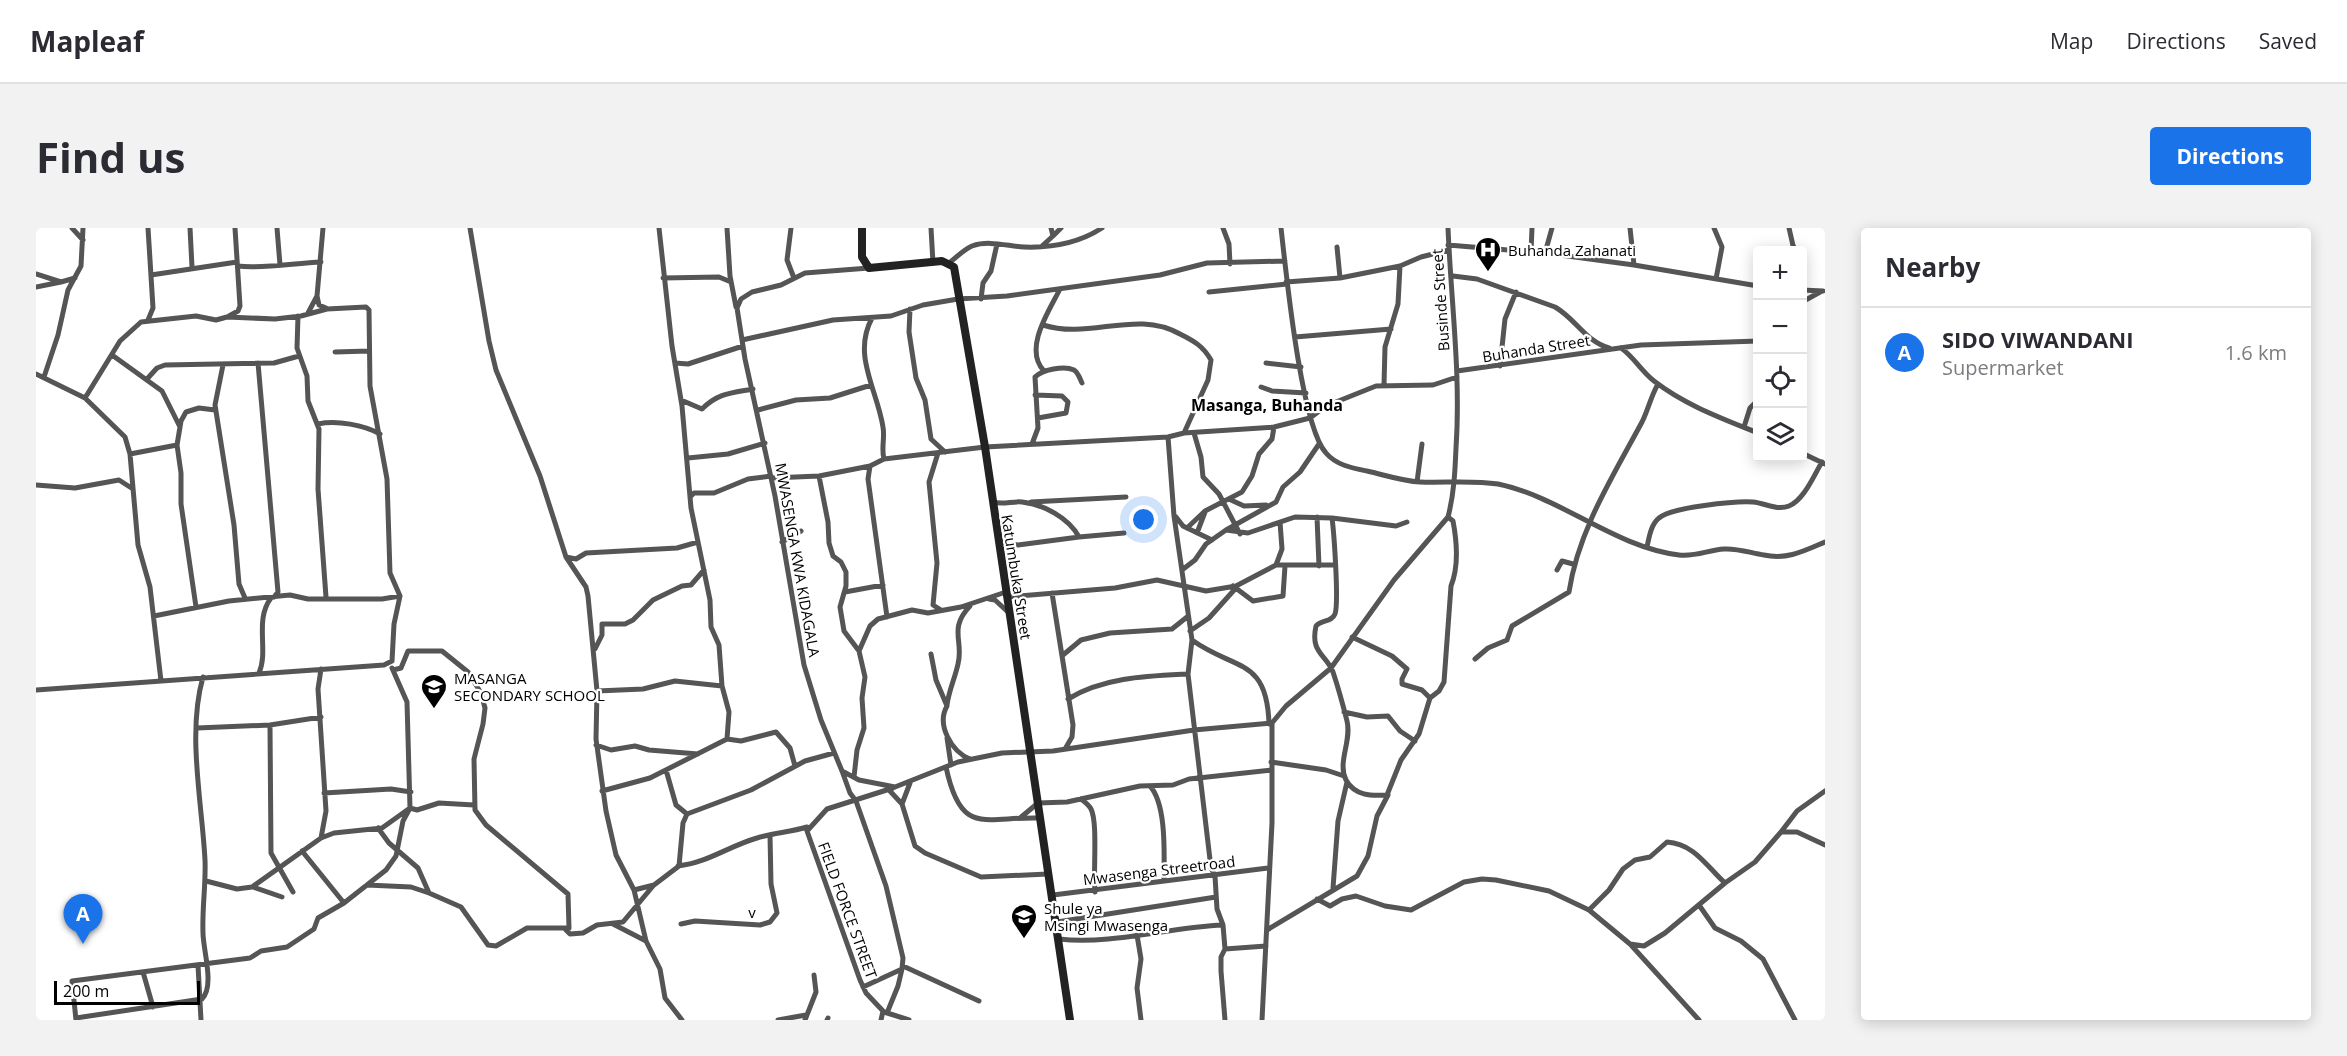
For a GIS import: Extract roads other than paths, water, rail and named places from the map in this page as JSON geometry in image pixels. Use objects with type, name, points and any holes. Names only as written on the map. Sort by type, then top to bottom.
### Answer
[{"type":"main road","points":[[862,228],[862,257],[869,268],[949,263]]},
{"type":"main road","name":"Katumbuka Street","points":[[949,263],[954,267],[985,447],[991,501],[1057,921],[1070,1020]]},
{"type":"street","points":[[72,228],[74,233],[83,240]]},
{"type":"street","points":[[44,377],[58,335],[68,291],[82,263],[83,228]]},
{"type":"street","points":[[148,228],[153,308],[148,320]]},
{"type":"street","points":[[190,228],[192,267]]},
{"type":"street","points":[[86,398],[112,355],[135,326],[148,320],[196,316],[216,320],[238,311],[240,306],[235,228]]},
{"type":"street","points":[[277,228],[280,265]]},
{"type":"street","points":[[323,228],[317,296],[319,305],[327,309]]},
{"type":"street","points":[[470,228],[496,370],[540,476],[567,557],[586,587],[595,650],[596,745],[602,791],[616,855],[634,890],[646,941],[660,969],[665,998],[682,1020]]},
{"type":"street","points":[[659,228],[663,278],[681,400],[690,497],[707,583],[711,627],[718,645],[729,712],[727,739]]},
{"type":"street","name":"MWASENGA KWA KIDAGALA","points":[[727,228],[731,282],[742,343],[765,443],[805,672],[834,753],[850,793],[856,801],[886,885],[901,943],[902,967]]},
{"type":"street","points":[[791,228],[787,260],[794,278]]},
{"type":"street","points":[[931,228],[933,263]]},
{"type":"street","points":[[1051,228],[1053,236]]},
{"type":"street","points":[[1042,246],[1061,228]]},
{"type":"street","points":[[949,263],[973,246],[997,244],[1042,246],[1079,239],[1102,228]]},
{"type":"street","points":[[1223,228],[1229,244],[1230,264]]},
{"type":"street","points":[[1282,228],[1286,283],[1291,296],[1295,337],[1310,418],[1319,444],[1328,456],[1346,466],[1417,482],[1489,483],[1515,489],[1647,547],[1678,555],[1694,556],[1733,549],[1780,557],[1807,551],[1825,542]]},
{"type":"street","name":"Businde Street","points":[[1448,228],[1453,276],[1457,374],[1455,482],[1448,517]]},
{"type":"street","points":[[1531,252],[1532,228]]},
{"type":"street","points":[[1545,253],[1552,228]]},
{"type":"street","points":[[1630,228],[1634,265]]},
{"type":"street","points":[[1714,228],[1722,246],[1716,279]]},
{"type":"street","points":[[1789,228],[1793,246]]},
{"type":"street","points":[[981,299],[983,283],[991,271],[997,244]]},
{"type":"street","points":[[1337,247],[1340,278]]},
{"type":"street","points":[[1209,292],[1340,278],[1400,266],[1421,256],[1449,248],[1545,253],[1753,285]]},
{"type":"street","points":[[675,363],[688,364],[742,343],[833,320],[872,318],[958,298],[981,299],[1160,275],[1203,263],[1285,261]]},
{"type":"street","points":[[152,275],[192,267],[238,264],[255,268],[321,262]]},
{"type":"street","points":[[690,497],[694,493],[714,493],[748,479],[819,476],[870,466],[884,459],[985,447],[1168,437],[1184,433],[1274,427],[1310,418],[1326,406],[1384,385],[1383,361],[1399,294],[1400,266]]},
{"type":"street","points":[[736,308],[741,299],[752,292],[781,285],[812,271],[869,268]]},
{"type":"street","points":[[36,274],[62,282]]},
{"type":"street","points":[[1453,276],[1474,278],[1564,312],[1591,342],[1593,351]]},
{"type":"street","points":[[663,278],[719,277],[731,282]]},
{"type":"street","points":[[36,287],[76,278]]},
{"type":"street","points":[[1044,371],[1035,353],[1043,325],[1060,289]]},
{"type":"street","points":[[1807,290],[1824,291]]},
{"type":"street","points":[[1807,300],[1824,291]]},
{"type":"street","points":[[1500,366],[1505,319],[1516,292]]},
{"type":"street","points":[[308,313],[317,296]]},
{"type":"street","points":[[240,306],[248,318]]},
{"type":"street","points":[[203,677],[196,708],[206,881],[203,932],[208,964],[207,993],[202,999],[76,1019],[72,981],[208,964],[250,958],[261,951],[287,947],[314,928],[318,918],[344,903],[365,885],[380,876],[395,859],[403,821],[410,808],[411,792],[406,746],[407,702],[392,667],[400,596],[390,573],[389,494],[380,434],[369,386],[369,310],[366,307],[327,309],[298,316],[227,317]]},
{"type":"street","points":[[910,309],[909,332],[916,378],[926,400],[931,439],[945,452]]},
{"type":"street","points":[[298,316],[299,356],[307,376],[310,411],[318,424],[318,489],[326,597]]},
{"type":"street","points":[[872,318],[863,344],[883,429],[884,459]]},
{"type":"street","points":[[1043,325],[1092,328],[1152,323],[1197,341],[1211,360],[1210,372],[1184,433]]},
{"type":"street","points":[[1295,337],[1391,329]]},
{"type":"street","name":"Buhanda Street","points":[[1384,385],[1433,386],[1457,374],[1619,347],[1753,341]]},
{"type":"street","points":[[1591,342],[1611,348]]},
{"type":"street","points":[[1619,347],[1658,384],[1706,412],[1753,431]]},
{"type":"street","points":[[335,352],[369,351]]},
{"type":"street","points":[[112,355],[162,391],[180,427]]},
{"type":"street","points":[[147,379],[154,369],[165,365],[283,362],[299,356]]},
{"type":"street","points":[[258,363],[278,592],[265,609],[260,649],[264,662],[259,674]]},
{"type":"street","points":[[1266,363],[1301,367]]},
{"type":"street","points":[[223,365],[214,398],[215,411],[234,525],[239,584],[245,598]]},
{"type":"street","points":[[1032,444],[1038,434],[1035,377],[1044,371],[1074,370],[1082,383]]},
{"type":"street","points":[[36,374],[86,398],[122,432],[130,454],[138,545],[148,580],[161,681]]},
{"type":"street","points":[[1475,659],[1486,650],[1507,640],[1512,626],[1567,595],[1573,564],[1590,522],[1658,384]]},
{"type":"street","points":[[758,410],[796,400],[830,398],[871,385]]},
{"type":"street","points":[[1261,387],[1272,391],[1306,393]]},
{"type":"street","points":[[681,400],[702,409],[709,401],[723,394],[753,389]]},
{"type":"street","points":[[1035,395],[1062,396],[1068,402],[1066,413],[1038,418]]},
{"type":"street","points":[[1744,427],[1753,405]]},
{"type":"street","points":[[196,607],[181,504],[181,473],[177,445],[183,416],[189,410],[206,408],[215,411]]},
{"type":"street","points":[[318,424],[367,428],[380,434]]},
{"type":"street","points":[[1187,528],[1205,511],[1240,494],[1249,482],[1259,454],[1272,439],[1274,427]]},
{"type":"street","points":[[1194,433],[1201,457],[1203,477],[1219,494],[1240,534]]},
{"type":"street","points":[[1168,437],[1174,516],[1192,640],[1188,674],[1194,730],[1197,735],[1203,778],[1217,909],[1223,925],[1225,949],[1221,957],[1226,1020]]},
{"type":"street","points":[[687,458],[728,454],[765,443]]},
{"type":"street","points":[[1182,570],[1212,540],[1235,524],[1276,502],[1283,487],[1300,471],[1319,444]]},
{"type":"street","points":[[1417,482],[1422,444]]},
{"type":"street","points":[[130,454],[177,445]]},
{"type":"street","points":[[922,613],[933,604],[937,563],[929,482],[938,453]]},
{"type":"street","points":[[1647,547],[1653,525],[1665,515],[1715,502],[1756,502],[1774,507],[1789,506],[1798,500],[1824,463],[1807,455]]},
{"type":"street","points":[[870,466],[869,493],[887,617]]},
{"type":"street","points":[[819,476],[828,522],[829,543],[833,556],[841,562],[846,572],[840,607],[844,632],[859,651],[866,676],[862,699],[865,719],[854,777]]},
{"type":"street","points":[[36,484],[75,488],[119,480],[133,489]]},
{"type":"street","points":[[991,501],[1000,504],[1126,497]]},
{"type":"street","points":[[1231,500],[1244,506],[1268,506]]},
{"type":"street","points":[[1027,503],[1053,513],[1079,537]]},
{"type":"street","points":[[1197,533],[1205,511]]},
{"type":"street","points":[[1174,516],[1187,528],[1212,540]]},
{"type":"street","points":[[1226,531],[1240,534],[1295,517],[1367,520],[1390,526],[1407,522]]},
{"type":"street","points":[[1317,517],[1319,566]]},
{"type":"street","points":[[842,771],[892,789],[970,759],[1030,750],[1065,749],[1194,730],[1271,723],[1279,713],[1331,668],[1419,548],[1448,517],[1453,521],[1456,539],[1456,568],[1451,586],[1443,682],[1439,691],[1430,698],[1415,741],[1401,760],[1388,795],[1377,816],[1363,868],[1354,879],[1332,888],[1267,930]]},
{"type":"street","points":[[1332,518],[1335,615],[1331,619],[1318,623],[1315,631],[1315,644],[1323,660],[1331,668],[1348,730],[1342,765],[1346,779],[1338,821],[1332,888]]},
{"type":"street","points":[[1276,565],[1281,549],[1280,522]]},
{"type":"street","points":[[782,542],[801,531]]},
{"type":"street","points":[[999,542],[1018,545],[1124,533]]},
{"type":"street","points":[[567,557],[576,559],[586,553],[677,548],[698,542]]},
{"type":"street","points":[[1557,570],[1562,561],[1573,564]]},
{"type":"street","points":[[859,651],[873,622],[912,610],[922,613],[971,605],[987,598],[1006,594],[1115,588],[1150,580],[1200,591],[1234,587],[1276,565],[1335,565]]},
{"type":"street","points":[[1234,587],[1252,601],[1283,596],[1285,566]]},
{"type":"street","points":[[595,650],[602,635],[602,624],[625,624],[633,620],[653,600],[682,586],[691,585],[704,570]]},
{"type":"street","points":[[868,585],[882,575]]},
{"type":"street","points":[[696,580],[707,583]]},
{"type":"street","points":[[844,592],[868,585],[883,585]]},
{"type":"street","points":[[1190,631],[1209,618],[1234,587]]},
{"type":"street","points":[[1052,593],[1073,732],[1065,749]]},
{"type":"street","points":[[154,616],[245,598],[290,595],[308,599],[326,597],[382,599],[400,596]]},
{"type":"street","points":[[987,598],[995,600],[1009,613]]},
{"type":"street","points":[[933,604],[941,610]]},
{"type":"street","points":[[971,605],[958,624],[959,660],[952,678],[943,719],[947,737],[948,766],[954,794],[964,812],[972,818],[990,822],[1040,818]]},
{"type":"street","points":[[1063,655],[1081,640],[1110,633],[1172,629],[1187,616]]},
{"type":"street","points":[[1352,637],[1398,661],[1407,669],[1402,684],[1422,690],[1430,698]]},
{"type":"street","points":[[1192,640],[1257,676],[1266,695],[1271,723],[1272,823],[1262,1020]]},
{"type":"street","points":[[36,690],[321,669],[400,668],[408,651],[437,650],[446,653],[468,672],[481,693],[485,708],[474,759],[474,805],[477,814],[486,825],[568,894],[570,926],[566,930]]},
{"type":"street","points":[[931,654],[936,680],[947,706]]},
{"type":"street","points":[[321,669],[318,689],[326,822],[321,838]]},
{"type":"street","points":[[1068,699],[1079,692],[1128,678],[1188,674]]},
{"type":"street","points":[[597,691],[643,689],[675,681],[723,686]]},
{"type":"street","points":[[1344,712],[1367,717],[1388,716],[1400,731],[1415,741]]},
{"type":"street","points":[[197,728],[270,725],[321,717]]},
{"type":"street","points":[[270,725],[271,847],[293,892]]},
{"type":"street","points":[[602,791],[666,770],[727,739],[741,741],[777,732],[790,748],[795,766]]},
{"type":"street","points":[[947,737],[964,757],[970,759]]},
{"type":"street","points":[[596,745],[611,750],[635,746],[649,750],[700,754]]},
{"type":"street","points":[[678,866],[682,856],[683,823],[687,814],[751,790],[795,766],[834,753]]},
{"type":"street","points":[[1271,762],[1326,770],[1346,779],[1361,794],[1388,795]]},
{"type":"street","points":[[666,770],[676,804],[687,814]]},
{"type":"street","points":[[1020,818],[1038,803],[1081,799],[1134,787],[1173,785],[1189,779],[1272,770]]},
{"type":"street","points":[[902,804],[909,783]]},
{"type":"street","points":[[1150,786],[1157,795],[1160,809],[1164,881]]},
{"type":"street","points":[[324,794],[392,789],[411,792]]},
{"type":"street","points":[[892,789],[902,804],[915,846],[965,873],[981,878],[1048,874]]},
{"type":"street","name":"FIELD FORCE STREET","points":[[885,1012],[863,987],[808,836],[807,827],[827,809],[892,789]]},
{"type":"street","points":[[1630,944],[1644,946],[1652,943],[1725,883],[1755,862],[1797,811],[1825,791]]},
{"type":"street","points":[[465,802],[475,797]]},
{"type":"street","points":[[1081,799],[1088,804],[1093,815],[1092,877],[1095,892]]},
{"type":"street","points":[[410,808],[417,810],[435,803],[465,802],[474,805]]},
{"type":"street","points":[[252,887],[321,838],[334,833],[384,826],[410,808]]},
{"type":"street","points":[[365,885],[411,886],[461,907],[484,943],[490,947],[527,928],[566,930],[570,934],[579,934],[597,925],[613,924],[629,918],[636,903],[678,866],[715,857],[730,847],[807,827]]},
{"type":"street","points":[[378,828],[389,843],[398,848],[418,868],[429,893]]},
{"type":"street","points":[[1781,832],[1797,832],[1825,845]]},
{"type":"street","name":"v","points":[[681,924],[696,921],[760,925],[770,922],[777,913],[771,884],[770,835]]},
{"type":"street","points":[[1589,910],[1609,890],[1623,869],[1635,860],[1650,857],[1667,842],[1700,855],[1725,883]]},
{"type":"street","points":[[302,850],[344,903]]},
{"type":"street","points":[[395,859],[406,858]]},
{"type":"street","name":"Mwasenga Streetroad","points":[[1053,896],[1268,868]]},
{"type":"street","points":[[1317,899],[1330,906],[1342,899],[1356,896],[1385,906],[1411,910],[1464,882],[1482,879],[1526,884],[1589,910],[1630,944],[1699,1020]]},
{"type":"street","points":[[206,881],[237,889],[252,887],[282,897]]},
{"type":"street","points":[[634,890],[654,885]]},
{"type":"street","points":[[1057,921],[1216,897]]},
{"type":"street","points":[[1699,905],[1715,928],[1740,941],[1763,959],[1795,1020]]},
{"type":"street","points":[[613,924],[646,941]]},
{"type":"street","points":[[1059,939],[1085,942],[1169,929],[1223,925]]},
{"type":"street","points":[[1137,935],[1141,959],[1137,988],[1141,1020]]},
{"type":"street","points":[[1225,949],[1266,946]]},
{"type":"street","points":[[198,965],[202,999],[201,1020]]},
{"type":"street","points":[[863,987],[902,967]]},
{"type":"street","points":[[902,967],[979,1001]]},
{"type":"street","points":[[881,1020],[898,986],[902,967]]},
{"type":"street","points":[[143,972],[153,1007]]},
{"type":"street","points":[[778,1020],[803,1018],[816,992],[814,975]]},
{"type":"street","points":[[885,1012],[909,1020]]},
{"type":"place","name":"Buhanda Zahanati","points":[[1488,273]]},
{"type":"place","name":"MASANGA SECONDARY SCHOOL","points":[[434,710]]},
{"type":"place","name":"Shule ya Msingi Mwasenga","points":[[1024,940]]},
{"type":"place","name":"SIDO VIWANDANI","points":[[83,944]]},
{"type":"district","name":"Masanga, Buhanda","points":[[1267,405]]}]
